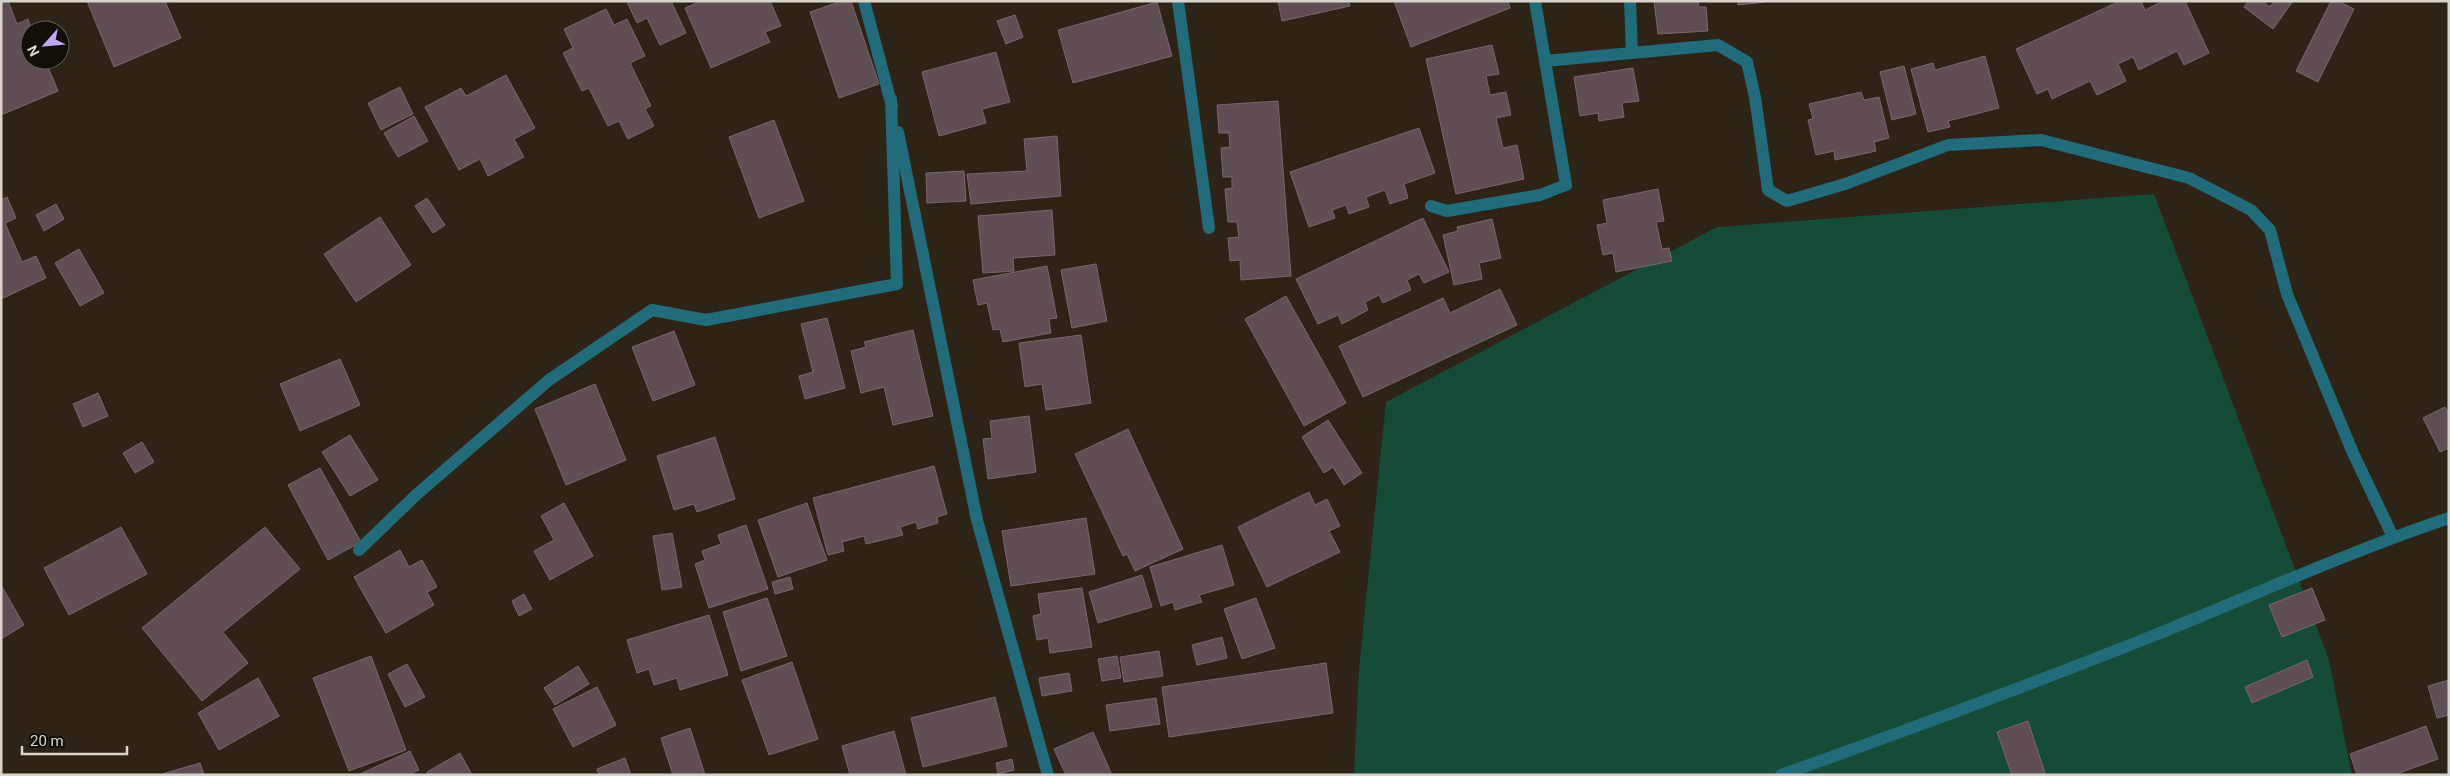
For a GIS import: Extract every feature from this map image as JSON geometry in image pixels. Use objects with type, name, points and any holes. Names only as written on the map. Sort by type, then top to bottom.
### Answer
[{"type":"street","points":[[864,1],[890,99],[977,520],[1048,775]]},
{"type":"street","points":[[1178,1],[1209,228]]},
{"type":"street","points":[[1431,206],[1448,211],[1540,195],[1566,185],[1535,1]]},
{"type":"street","points":[[1630,1],[1632,53]]},
{"type":"street","points":[[1545,61],[1718,45],[1747,62],[1755,97],[1768,190],[1786,201],[1845,184],[1948,145],[2041,140],[2189,178],[2251,210],[2270,230],[2287,294],[2353,454],[2393,537]]},
{"type":"street","points":[[359,550],[416,495],[549,380],[652,310],[706,320],[897,284],[890,99]]},
{"type":"street","points":[[1781,775],[1935,720],[2161,632],[2393,537],[2449,518]]},
{"type":"green space","points":[[2154,194],[2329,660],[2352,775],[1354,775],[1359,669],[1386,402],[1717,227]]},
{"type":"building","points":[[1,1],[8,1],[17,24],[20,23],[20,70],[49,70],[58,91],[1,115]]},
{"type":"building","points":[[87,1],[165,1],[181,38],[114,67]]},
{"type":"building","points":[[671,1],[686,33],[660,45],[647,18],[637,23],[627,2]]},
{"type":"building","points":[[701,1],[770,1],[781,26],[765,32],[770,42],[711,68],[685,8]]},
{"type":"building","points":[[842,1],[851,1],[879,84],[839,98],[810,12]]},
{"type":"building","points":[[1278,1],[1349,1],[1350,6],[1282,21]]},
{"type":"building","points":[[1394,1],[1508,1],[1510,8],[1411,47]]},
{"type":"building","points":[[1654,1],[1698,1],[1699,7],[1706,7],[1708,31],[1658,34]]},
{"type":"building","points":[[1738,1],[1765,1],[1765,2],[1738,5]]},
{"type":"building","points":[[2120,1],[2141,1],[2145,10],[2163,1],[2185,1],[2209,53],[2184,65],[2177,51],[2139,70],[2133,57],[2118,64],[2126,81],[2097,95],[2090,81],[2052,99],[2048,89],[2037,94],[2016,49]]},
{"type":"building","points":[[2248,1],[2263,1],[2270,7],[2274,1],[2293,1],[2273,29],[2244,7]]},
{"type":"building","points":[[2331,1],[2338,1],[2354,9],[2318,82],[2296,71]]},
{"type":"building","points":[[1157,2],[1172,56],[1073,83],[1058,30]]},
{"type":"building","points":[[606,9],[614,25],[627,19],[645,56],[630,63],[651,106],[645,109],[654,126],[628,139],[619,121],[608,126],[589,88],[582,91],[563,53],[573,48],[564,29]]},
{"type":"building","points":[[1015,15],[1023,37],[1006,44],[997,21]]},
{"type":"building","points":[[1492,45],[1499,74],[1486,76],[1490,95],[1506,92],[1511,115],[1496,118],[1503,148],[1517,145],[1524,179],[1456,194],[1426,59]]},
{"type":"building","points":[[996,52],[1010,102],[982,109],[986,123],[939,136],[922,72]]},
{"type":"building","points":[[1985,56],[1999,108],[1948,121],[1950,127],[1928,132],[1911,69],[1933,63],[1935,70]]},
{"type":"building","points":[[1904,66],[1916,114],[1892,120],[1880,72]]},
{"type":"building","points":[[1633,68],[1639,101],[1622,103],[1624,117],[1599,121],[1598,113],[1580,116],[1574,77]]},
{"type":"building","points":[[506,75],[535,128],[514,139],[524,157],[488,176],[480,159],[459,170],[425,107],[461,88],[466,96]]},
{"type":"building","points":[[400,87],[413,114],[381,130],[368,103]]},
{"type":"building","points":[[1861,92],[1864,100],[1879,97],[1889,138],[1874,142],[1876,151],[1835,160],[1834,151],[1816,155],[1808,120],[1813,119],[1809,104]]},
{"type":"building","points":[[1278,101],[1291,276],[1241,280],[1240,260],[1230,261],[1228,238],[1239,237],[1237,222],[1228,222],[1225,189],[1232,188],[1232,177],[1223,177],[1221,148],[1230,147],[1229,133],[1219,133],[1217,105]]},
{"type":"building","points":[[414,116],[428,141],[398,157],[384,133]]},
{"type":"building","points":[[774,120],[804,201],[759,218],[729,137]]},
{"type":"building","points":[[1419,128],[1435,173],[1404,184],[1408,198],[1390,204],[1385,190],[1366,197],[1369,207],[1349,214],[1346,205],[1332,210],[1335,218],[1309,227],[1290,172]]},
{"type":"building","points":[[1057,136],[1061,196],[971,204],[967,174],[1027,171],[1024,139]]},
{"type":"building","points":[[964,171],[966,201],[927,203],[926,173]]},
{"type":"building","points":[[1658,189],[1664,221],[1656,222],[1662,249],[1669,248],[1672,261],[1616,272],[1613,253],[1603,255],[1597,225],[1607,223],[1603,200]]},
{"type":"building","points":[[7,197],[16,218],[5,223],[22,262],[36,256],[46,278],[1,299],[1,200]]},
{"type":"building","points":[[427,198],[445,225],[433,233],[415,206]]},
{"type":"building","points":[[56,204],[64,219],[44,231],[36,215]]},
{"type":"building","points":[[1052,210],[1055,255],[1013,258],[1014,271],[983,273],[978,216]]},
{"type":"building","points":[[380,217],[411,265],[356,302],[324,254]]},
{"type":"building","points":[[1423,218],[1449,272],[1424,283],[1419,274],[1407,280],[1411,290],[1383,303],[1379,295],[1365,302],[1368,310],[1342,324],[1338,315],[1318,324],[1296,279]]},
{"type":"building","points":[[1492,219],[1501,258],[1479,263],[1482,279],[1454,285],[1443,235],[1458,231],[1457,227]]},
{"type":"building","points":[[79,249],[104,293],[80,306],[55,263]]},
{"type":"building","points":[[1096,264],[1107,321],[1072,328],[1061,270]]},
{"type":"building","points":[[1047,266],[1057,318],[1049,319],[1051,333],[1003,342],[1000,329],[993,330],[987,303],[978,305],[973,280]]},
{"type":"building","points":[[1500,289],[1517,325],[1363,397],[1339,346],[1443,298],[1450,313]]},
{"type":"building","points":[[1286,296],[1346,403],[1304,426],[1245,319]]},
{"type":"building","points":[[827,318],[845,388],[805,399],[799,376],[813,372],[801,324]]},
{"type":"building","points":[[913,330],[933,416],[893,425],[884,387],[861,393],[851,351],[866,347],[864,342]]},
{"type":"building","points":[[674,331],[695,385],[653,401],[632,347]]},
{"type":"building","points":[[1081,335],[1091,403],[1046,410],[1042,384],[1025,387],[1019,343]]},
{"type":"building","points":[[340,359],[360,405],[300,431],[280,384]]},
{"type":"building","points":[[595,384],[626,460],[566,485],[535,409]]},
{"type":"building","points":[[98,393],[108,416],[83,427],[73,404]]},
{"type":"building","points":[[2445,407],[2449,414],[2449,448],[2440,452],[2423,418]]},
{"type":"building","points":[[1029,416],[1036,472],[988,479],[983,439],[992,438],[990,421]]},
{"type":"building","points":[[1328,420],[1362,473],[1344,485],[1333,467],[1324,473],[1302,437]]},
{"type":"building","points":[[1128,429],[1183,549],[1135,571],[1127,554],[1123,556],[1075,454]]},
{"type":"building","points":[[350,435],[378,480],[350,496],[322,452]]},
{"type":"building","points":[[715,437],[735,499],[697,512],[694,504],[674,510],[657,456]]},
{"type":"building","points":[[142,442],[154,462],[135,473],[123,453]]},
{"type":"building","points":[[934,466],[947,514],[937,517],[938,523],[918,529],[916,522],[900,527],[903,535],[866,544],[864,536],[842,542],[844,551],[828,555],[813,498]]},
{"type":"building","points":[[320,468],[361,542],[328,560],[288,485]]},
{"type":"building","points":[[1309,492],[1315,505],[1327,499],[1340,526],[1329,531],[1340,552],[1267,587],[1238,527]]},
{"type":"building","points":[[564,503],[593,556],[550,580],[534,551],[554,540],[541,516]]},
{"type":"building","points":[[807,503],[827,560],[778,577],[758,520]]},
{"type":"building","points":[[1086,518],[1095,574],[1011,586],[1002,531]]},
{"type":"building","points":[[746,525],[768,589],[709,608],[695,564],[705,560],[702,551],[721,544],[718,535]]},
{"type":"building","points":[[121,527],[147,574],[69,615],[44,568]]},
{"type":"building","points":[[265,527],[300,569],[223,632],[248,663],[202,701],[142,628]]},
{"type":"building","points":[[672,533],[682,587],[662,590],[653,536]]},
{"type":"building","points":[[1222,545],[1234,585],[1199,595],[1202,602],[1175,610],[1173,602],[1161,606],[1150,567]]},
{"type":"building","points":[[400,550],[409,567],[422,560],[437,587],[427,592],[434,605],[386,633],[354,577]]},
{"type":"building","points":[[1142,575],[1152,607],[1098,623],[1089,592]]},
{"type":"building","points":[[790,577],[793,589],[775,594],[772,582]]},
{"type":"building","points":[[1,585],[24,625],[1,639]]},
{"type":"building","points":[[1082,588],[1092,647],[1050,653],[1048,638],[1037,640],[1033,616],[1041,614],[1038,594]]},
{"type":"building","points":[[2312,588],[2325,620],[2282,637],[2269,605]]},
{"type":"building","points":[[524,594],[532,609],[519,616],[512,601]]},
{"type":"building","points":[[767,598],[787,656],[741,671],[723,612]]},
{"type":"building","points":[[1256,598],[1275,648],[1242,659],[1224,609]]},
{"type":"building","points":[[709,615],[728,675],[680,690],[677,678],[654,685],[649,669],[637,673],[627,640]]},
{"type":"building","points":[[1222,637],[1227,658],[1197,665],[1192,645]]},
{"type":"building","points":[[1159,651],[1163,676],[1124,682],[1120,657]]},
{"type":"building","points":[[371,656],[406,750],[349,771],[313,678]]},
{"type":"building","points":[[1117,656],[1121,678],[1102,681],[1098,659]]},
{"type":"building","points":[[2307,660],[2313,677],[2252,703],[2245,687]]},
{"type":"building","points":[[792,662],[818,739],[769,755],[742,680]]},
{"type":"building","points":[[1326,663],[1333,713],[1169,737],[1162,687]]},
{"type":"building","points":[[407,664],[425,697],[405,707],[388,674]]},
{"type":"building","points":[[578,666],[589,684],[555,705],[544,688]]},
{"type":"building","points":[[1069,673],[1072,691],[1042,696],[1039,678]]},
{"type":"building","points":[[258,678],[279,716],[219,750],[198,713]]},
{"type":"building","points":[[2449,680],[2449,715],[2437,718],[2428,686]]},
{"type":"building","points":[[597,687],[616,725],[573,747],[553,709]]},
{"type":"building","points":[[995,697],[1007,746],[923,767],[911,718]]},
{"type":"building","points":[[1156,698],[1160,724],[1110,731],[1106,705]]},
{"type":"building","points":[[2028,721],[2045,773],[2039,775],[2012,775],[1997,732]]},
{"type":"building","points":[[2426,726],[2438,759],[2394,775],[2357,775],[2350,754]]},
{"type":"building","points":[[690,728],[705,775],[673,775],[661,738]]},
{"type":"building","points":[[894,731],[906,775],[850,775],[842,746]]},
{"type":"building","points":[[1093,732],[1112,775],[1066,775],[1054,749]]},
{"type":"building","points":[[410,751],[419,770],[408,775],[358,775]]},
{"type":"building","points":[[460,753],[472,775],[428,775],[427,772]]},
{"type":"building","points":[[625,758],[631,775],[599,775],[597,769]]},
{"type":"building","points":[[1012,759],[1014,770],[998,774],[996,763]]},
{"type":"building","points":[[200,763],[204,775],[162,774]]}]
